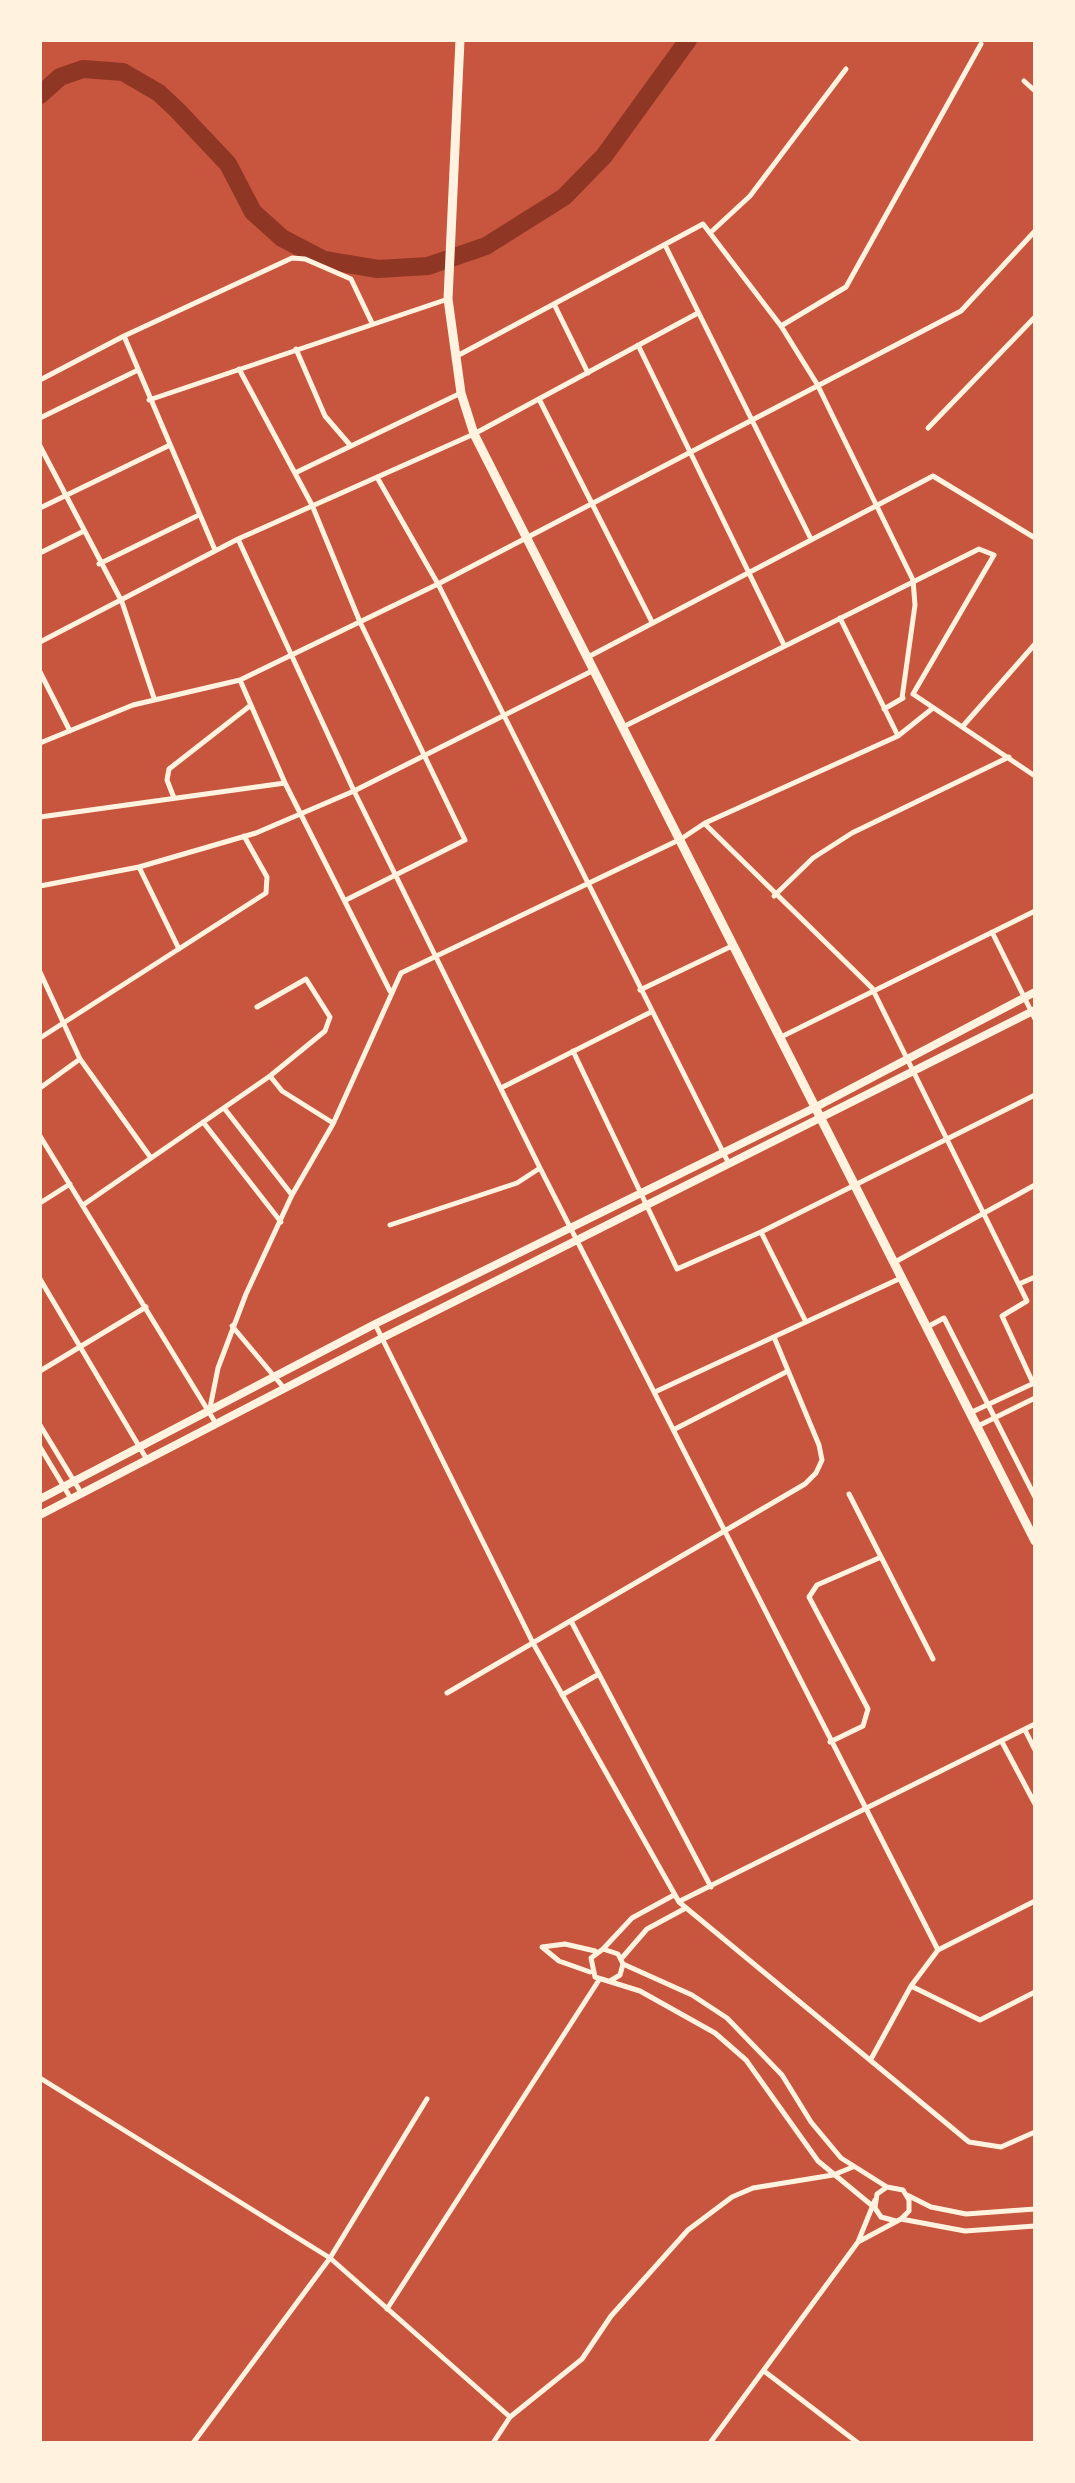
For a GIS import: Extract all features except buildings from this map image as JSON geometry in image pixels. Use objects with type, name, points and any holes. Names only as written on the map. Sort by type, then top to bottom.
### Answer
[{"type":"main road","points":[[460,40],[448,299],[461,393],[474,434],[1035,1541]]},
{"type":"main road","points":[[40,1499],[210,1408],[816,1107],[906,1056],[1035,992]]},
{"type":"main road","points":[[40,1515],[215,1422],[1034,1014]]},
{"type":"street","points":[[782,326],[846,288],[981,44]]},
{"type":"street","points":[[710,233],[750,196],[846,69]]},
{"type":"street","points":[[1024,81],[1035,92]]},
{"type":"street","points":[[455,358],[703,224],[782,326],[817,384],[913,580],[915,605],[902,698]]},
{"type":"street","points":[[40,744],[154,698],[240,680],[438,584],[961,311],[1035,231]]},
{"type":"street","points":[[664,245],[810,537]]},
{"type":"street","points":[[40,380],[124,336],[297,258],[351,279],[372,323]]},
{"type":"street","points":[[149,400],[448,299]]},
{"type":"street","points":[[554,303],[588,372]]},
{"type":"street","points":[[40,642],[215,550],[474,434],[698,312]]},
{"type":"street","points":[[928,428],[1035,317]]},
{"type":"street","points":[[124,336],[215,550]]},
{"type":"street","points":[[638,345],[784,645]]},
{"type":"street","points":[[296,349],[325,416],[350,445]]},
{"type":"street","points":[[239,369],[312,505],[360,622],[465,840],[346,900]]},
{"type":"street","points":[[40,418],[136,370]]},
{"type":"street","points":[[295,473],[461,393]]},
{"type":"street","points":[[540,399],[652,622]]},
{"type":"street","points":[[40,446],[122,602],[154,698]]},
{"type":"street","points":[[40,508],[168,446]]},
{"type":"street","points":[[588,657],[875,502],[933,476],[1035,538]]},
{"type":"street","points":[[378,479],[438,584],[501,717],[590,883],[730,1167]]},
{"type":"street","points":[[99,564],[199,515]]},
{"type":"street","points":[[40,552],[84,531]]},
{"type":"street","points":[[238,539],[354,791],[540,1168],[573,1226],[938,1950]]},
{"type":"street","points":[[623,728],[978,549],[994,555],[913,694],[884,709]]},
{"type":"street","points":[[840,617],[898,736]]},
{"type":"street","points":[[963,726],[1035,644]]},
{"type":"street","points":[[40,886],[139,867],[302,814],[594,669]]},
{"type":"street","points":[[40,672],[70,731]]},
{"type":"street","points":[[240,680],[285,783],[390,991]]},
{"type":"street","points":[[913,694],[1035,776]]},
{"type":"street","points":[[174,798],[167,780],[168,769],[251,704]]},
{"type":"street","points":[[210,1408],[232,1326],[292,1196],[333,1124],[401,973],[705,823],[898,736],[933,708]]},
{"type":"street","points":[[774,896],[813,858],[852,833],[1009,757]]},
{"type":"street","points":[[40,817],[285,783]]},
{"type":"street","points":[[705,823],[774,896],[872,988],[1027,1301],[1002,1316],[1034,1383],[972,1412]]},
{"type":"street","points":[[40,1038],[266,893],[268,878],[244,836]]},
{"type":"street","points":[[139,867],[179,949]]},
{"type":"street","points":[[781,1037],[872,988],[1035,910]]},
{"type":"street","points":[[992,932],[1034,1014]]},
{"type":"street","points":[[640,990],[735,944]]},
{"type":"street","points":[[40,972],[80,1060],[150,1158]]},
{"type":"street","points":[[83,1205],[270,1076],[326,1032],[330,1017],[306,979],[256,1007]]},
{"type":"street","points":[[503,1087],[651,1012]]},
{"type":"street","points":[[573,1051],[677,1269],[856,1188],[1035,1094]]},
{"type":"street","points":[[40,1088],[80,1060]]},
{"type":"street","points":[[270,1076],[282,1090],[333,1124]]},
{"type":"street","points":[[224,1108],[292,1196]]},
{"type":"street","points":[[203,1122],[281,1222]]},
{"type":"street","points":[[40,1136],[210,1408],[215,1422]]},
{"type":"street","points":[[390,1225],[517,1183],[540,1168]]},
{"type":"street","points":[[40,1203],[70,1184]]},
{"type":"street","points":[[895,1262],[1035,1185]]},
{"type":"street","points":[[762,1232],[806,1322]]},
{"type":"street","points":[[1019,1284],[1035,1276]]},
{"type":"street","points":[[656,1392],[904,1277]]},
{"type":"street","points":[[40,1279],[146,1458]]},
{"type":"street","points":[[40,1371],[146,1307]]},
{"type":"street","points":[[929,1326],[944,1318],[1035,1497]]},
{"type":"street","points":[[375,1324],[533,1643],[674,1895],[969,2142],[1000,2147],[1035,2132]]},
{"type":"street","points":[[232,1326],[284,1388]]},
{"type":"street","points":[[446,1693],[725,1527],[805,1484],[822,1460],[774,1337]]},
{"type":"street","points":[[675,1429],[789,1371]]},
{"type":"street","points":[[980,1426],[1035,1398]]},
{"type":"street","points":[[40,1425],[80,1491]]},
{"type":"street","points":[[40,1447],[70,1497]]},
{"type":"street","points":[[849,1494],[933,1658]]},
{"type":"street","points":[[830,1742],[863,1726],[868,1708],[809,1597],[817,1585],[880,1558]]},
{"type":"street","points":[[571,1621],[711,1887]]},
{"type":"street","points":[[562,1695],[599,1674]]},
{"type":"street","points":[[680,1902],[1035,1724]]},
{"type":"street","points":[[1024,1729],[1035,1750]]},
{"type":"street","points":[[1002,1742],[1035,1804]]},
{"type":"street","points":[[592,1973],[591,1958],[632,1918],[674,1895]]},
{"type":"street","points":[[872,2059],[911,1986],[938,1950],[1035,1902]]},
{"type":"street","points":[[610,1982],[620,1975],[622,1962],[647,1929],[685,1908]]},
{"type":"street","points":[[1035,2210],[966,2214],[931,2207],[898,2187],[887,2187],[854,2167],[811,2122],[760,2048],[728,2018],[692,1995],[601,1950],[564,1944],[542,1947],[560,1961],[683,2011],[716,2032],[746,2060],[793,2131],[833,2175],[874,2204],[880,2217],[966,2231],[1035,2226]]},
{"type":"street","points":[[387,2309],[599,1980]]},
{"type":"street","points":[[911,1986],[980,2020],[1035,1992]]},
{"type":"street","points":[[40,2078],[330,2258],[510,2417]]},
{"type":"street","points":[[194,2443],[330,2258],[427,2099]]},
{"type":"street","points":[[492,2443],[510,2417],[582,2358],[610,2316],[688,2230],[732,2196],[854,2167]]},
{"type":"street","points":[[710,2443],[858,2242],[874,2204],[887,2187]]},
{"type":"street","points":[[858,2242],[909,2211],[907,2194]]},
{"type":"street","points":[[764,2371],[858,2443]]},
{"type":"waterway","points":[[40,95],[60,77],[83,69],[123,72],[159,93],[178,111],[228,164],[253,212],[282,238],[324,260],[378,269],[428,266],[486,246],[564,197],[604,156],[688,40]]}]
